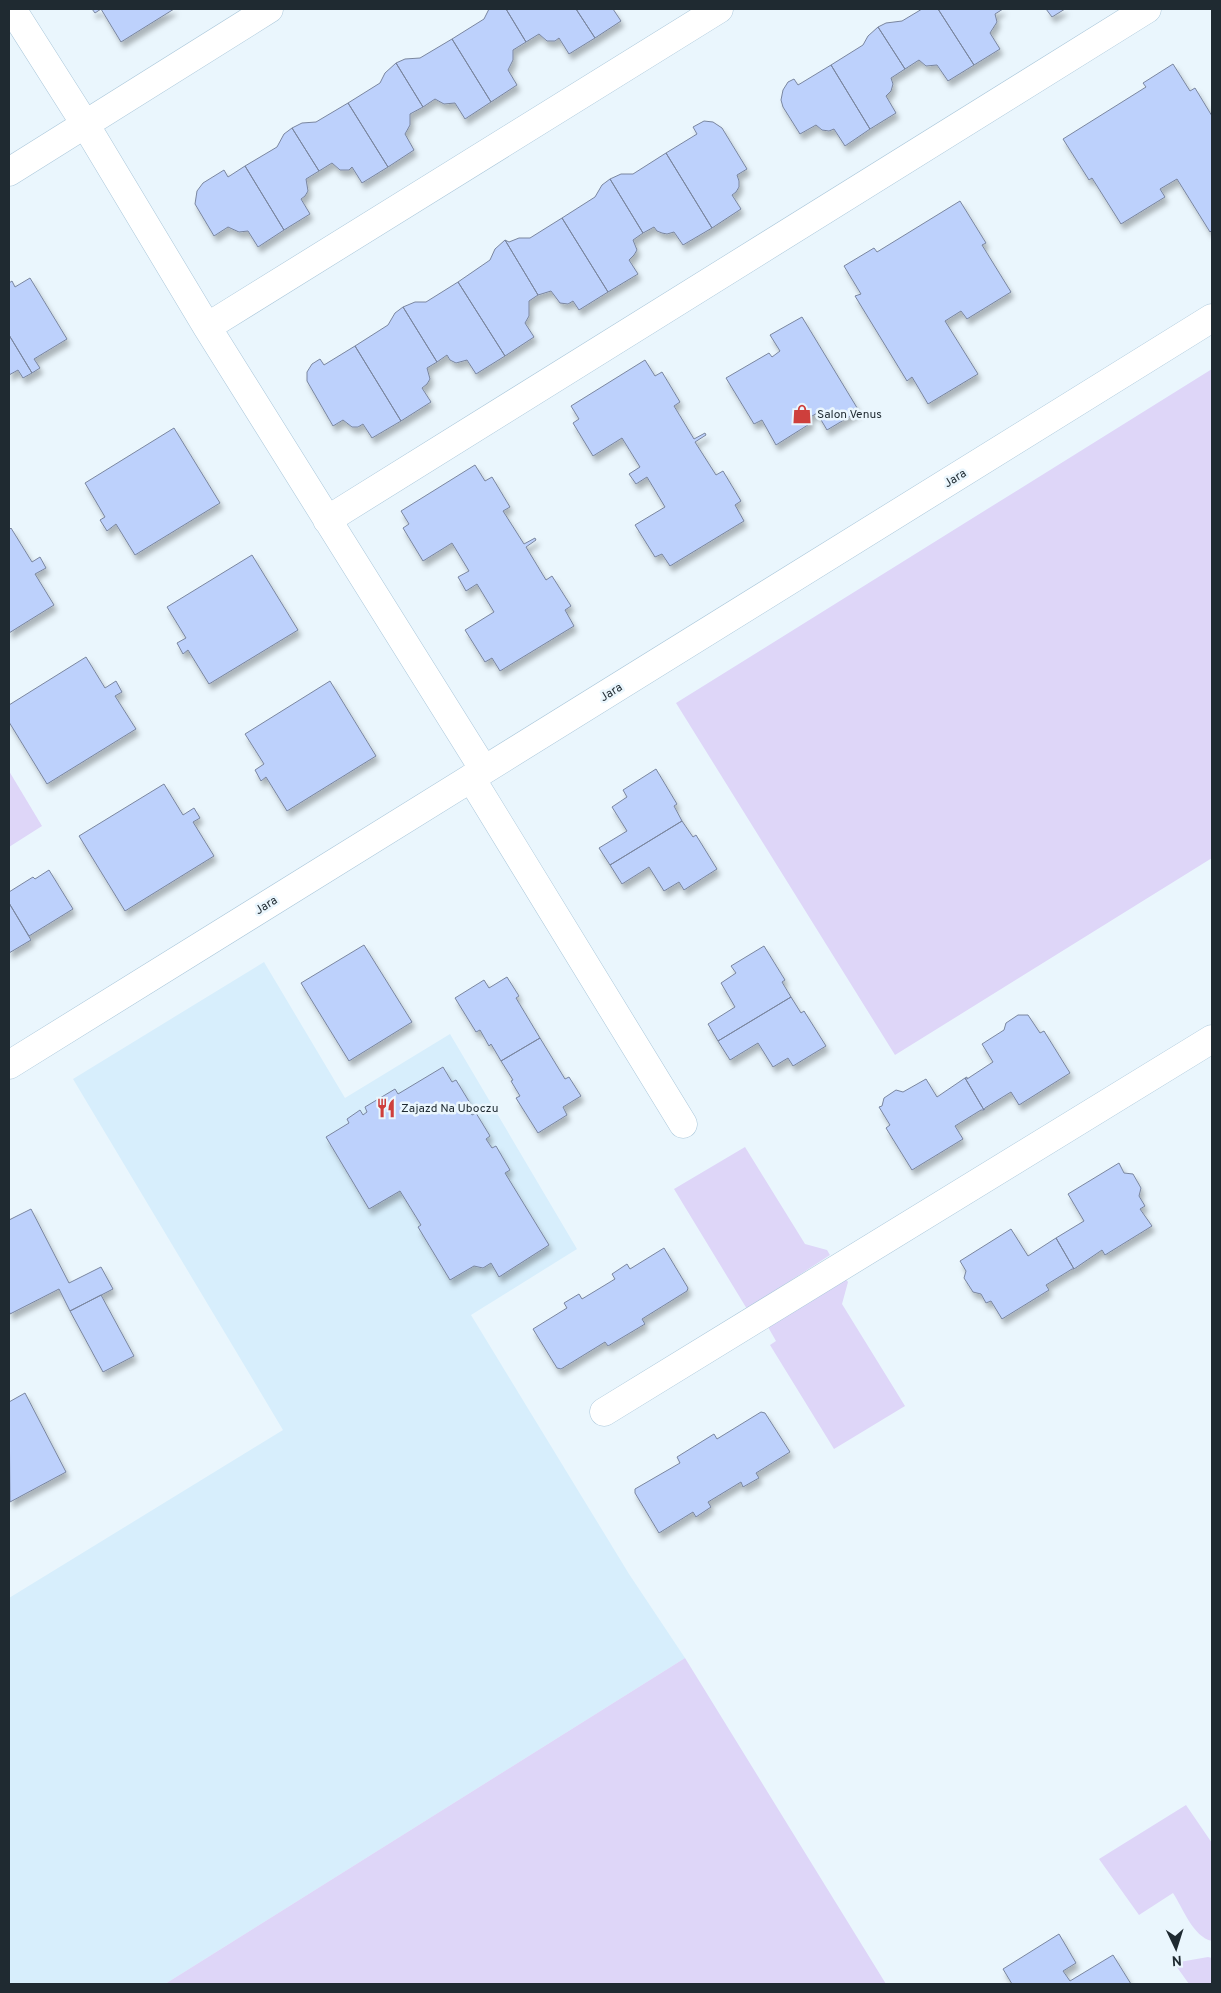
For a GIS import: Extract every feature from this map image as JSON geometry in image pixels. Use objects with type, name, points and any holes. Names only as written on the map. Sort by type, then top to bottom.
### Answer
[{"type":"street","points":[[12,9],[85,124],[207,327],[327,520],[683,1124]]},
{"type":"street","points":[[9,172],[270,9]]},
{"type":"street","points":[[207,327],[719,9]]},
{"type":"street","points":[[327,520],[1147,9]]},
{"type":"street","name":"Jara","points":[[9,1065],[1212,318]]},
{"type":"street","points":[[604,1412],[1212,1038]]},
{"type":"shaded area","points":[[1212,369],[1212,858],[895,1055],[676,703]]},
{"type":"shaded area","points":[[9,771],[42,826],[9,847]]},
{"type":"shaded area","points":[[264,962],[345,1098],[450,1034],[577,1249],[471,1315],[629,1574],[685,1658],[165,1984],[9,1984],[9,1598],[283,1430],[73,1079]]},
{"type":"shaded area","points":[[745,1147],[805,1244],[827,1250],[830,1255],[747,1309],[674,1189]]},
{"type":"shaded area","points":[[845,1278],[848,1282],[842,1304],[905,1406],[834,1449],[770,1345],[776,1341],[768,1327]]},
{"type":"shaded area","points":[[685,1658],[886,1984],[165,1984]]},
{"type":"shaded area","points":[[1186,1805],[1212,1843],[1212,1941],[1199,1934],[1194,1928],[1173,1893],[1139,1915],[1099,1859]]},
{"type":"shaded area","points":[[1208,1957],[1212,1958],[1212,1984],[1189,1984],[1174,1963]]},
{"type":"building","points":[[92,9],[101,9],[95,13]]},
{"type":"building","points":[[101,9],[174,9],[121,42]]},
{"type":"building","points":[[489,9],[506,9],[526,42],[513,50],[513,60],[508,70],[517,85],[491,102],[452,39],[484,19]]},
{"type":"building","points":[[506,9],[576,9],[595,38],[569,54],[559,38],[555,41],[547,41],[539,34],[526,42]]},
{"type":"building","points":[[576,9],[613,9],[621,21],[595,38]]},
{"type":"building","points":[[922,9],[938,9],[974,65],[948,81],[937,65],[926,66],[919,60],[905,69],[878,27],[886,23],[902,21]]},
{"type":"building","points":[[938,9],[1003,9],[995,14],[997,22],[990,33],[1000,49],[974,65]]},
{"type":"building","points":[[1046,9],[1065,9],[1052,17]]},
{"type":"building","points":[[878,27],[905,69],[891,78],[893,84],[891,91],[886,96],[896,113],[870,129],[831,65],[863,45],[868,36]]},
{"type":"building","points":[[452,39],[491,102],[465,119],[455,103],[444,104],[435,99],[423,107],[396,63],[405,59],[420,58]]},
{"type":"building","points":[[396,63],[423,107],[410,114],[410,125],[405,134],[414,150],[388,167],[348,103],[380,83],[385,73]]},
{"type":"building","points":[[1173,64],[1190,91],[1195,88],[1212,116],[1212,230],[1210,232],[1177,179],[1160,189],[1165,197],[1121,224],[1092,178],[1089,180],[1063,139],[1146,87],[1143,83]]},
{"type":"building","points":[[831,65],[870,129],[845,146],[834,129],[829,131],[822,130],[816,125],[800,134],[783,107],[781,100],[783,90],[788,82],[794,79],[798,85]]},
{"type":"building","points":[[348,103],[388,167],[362,183],[352,167],[349,170],[340,170],[332,163],[319,171],[292,128],[302,123],[316,122]]},
{"type":"building","points":[[704,121],[713,122],[722,128],[747,169],[737,175],[739,187],[732,195],[741,209],[712,228],[666,153],[697,134],[693,127]]},
{"type":"building","points":[[292,128],[319,171],[306,179],[308,191],[301,199],[310,214],[284,230],[245,166],[277,147],[284,134]]},
{"type":"building","points":[[666,153],[712,228],[683,245],[674,232],[662,233],[654,227],[643,233],[610,179],[621,174],[633,174]]},
{"type":"building","points":[[245,166],[284,230],[258,247],[248,231],[239,232],[228,227],[214,236],[195,204],[197,191],[203,183],[224,170],[228,177]]},
{"type":"building","points":[[610,179],[643,233],[633,240],[637,250],[629,260],[638,274],[608,292],[562,218],[595,197],[602,185]]},
{"type":"building","points":[[960,201],[986,243],[982,245],[1011,292],[967,319],[961,311],[945,321],[978,374],[928,404],[912,377],[907,381],[855,296],[861,294],[844,266],[874,248],[877,252]]},
{"type":"building","points":[[562,218],[608,292],[579,310],[573,301],[568,304],[560,303],[551,291],[538,295],[505,240],[509,242],[519,238],[530,238]]},
{"type":"building","points":[[505,240],[538,295],[529,301],[529,316],[525,323],[534,337],[505,356],[458,282],[490,260],[495,249]]},
{"type":"building","points":[[30,278],[67,339],[34,359],[40,368],[32,373],[9,335],[9,283],[12,281],[15,287]]},
{"type":"building","points":[[458,282],[505,356],[476,374],[467,360],[456,363],[450,360],[447,355],[437,362],[403,307],[415,302],[426,302]]},
{"type":"building","points":[[403,307],[437,362],[427,368],[430,379],[422,388],[431,402],[401,421],[355,346],[388,325],[395,313]]},
{"type":"building","points":[[802,317],[859,411],[827,430],[817,413],[809,418],[811,423],[776,445],[762,420],[754,424],[726,378],[769,353],[772,357],[780,351],[770,335]]},
{"type":"building","points":[[9,335],[32,373],[23,378],[18,370],[9,375]]},
{"type":"building","points":[[355,346],[401,421],[372,438],[363,424],[358,427],[352,427],[343,420],[333,426],[307,381],[307,372],[312,364],[320,359],[324,365]]},
{"type":"building","points":[[645,360],[655,376],[662,372],[680,402],[674,406],[694,439],[705,433],[706,435],[695,442],[716,475],[723,471],[741,501],[735,505],[744,521],[670,566],[662,554],[655,557],[635,525],[665,507],[647,477],[636,484],[629,474],[640,467],[622,438],[593,456],[573,423],[579,419],[571,406]]},
{"type":"building","points":[[174,428],[220,503],[135,555],[116,524],[107,531],[100,520],[105,517],[85,483]]},
{"type":"building","points":[[475,465],[485,481],[492,477],[510,507],[503,511],[524,544],[535,538],[536,540],[526,547],[546,580],[552,576],[571,606],[565,610],[574,626],[500,671],[492,658],[485,662],[465,630],[494,612],[477,584],[466,591],[458,577],[469,571],[452,543],[423,561],[403,528],[409,524],[401,511]]},
{"type":"building","points":[[11,528],[32,562],[40,557],[46,568],[35,574],[54,605],[9,633],[9,530]]},
{"type":"building","points":[[252,555],[298,630],[209,684],[188,650],[183,654],[177,643],[186,638],[167,607]]},
{"type":"building","points":[[86,657],[105,688],[116,681],[122,692],[115,696],[136,729],[47,784],[9,722],[9,705]]},
{"type":"building","points":[[330,681],[376,756],[287,811],[266,777],[261,781],[255,770],[264,764],[245,734]]},
{"type":"building","points":[[656,769],[677,804],[674,806],[682,821],[610,865],[599,848],[627,831],[612,807],[627,797],[623,790]]},
{"type":"building","points":[[164,784],[183,815],[194,808],[200,818],[193,822],[214,856],[125,911],[79,836]]},
{"type":"building","points":[[682,821],[693,837],[696,835],[717,869],[684,890],[679,882],[664,891],[649,867],[622,884],[610,865]]},
{"type":"building","points":[[49,870],[73,909],[29,936],[9,903],[9,892],[33,877],[35,879]]},
{"type":"building","points":[[9,903],[31,940],[9,953]]},
{"type":"building","points":[[364,945],[412,1022],[349,1061],[301,983]]},
{"type":"building","points":[[764,946],[785,980],[782,982],[791,997],[718,1041],[708,1024],[735,1007],[721,983],[736,973],[731,966]]},
{"type":"building","points":[[507,977],[519,996],[516,998],[540,1038],[501,1061],[491,1044],[489,1046],[480,1030],[476,1032],[455,998],[484,980],[489,988]]},
{"type":"building","points":[[791,997],[801,1013],[804,1011],[826,1046],[793,1066],[788,1058],[773,1067],[758,1043],[730,1060],[718,1041]]},
{"type":"building","points":[[1018,1015],[1028,1015],[1040,1033],[1044,1031],[1070,1073],[1019,1105],[1011,1092],[984,1110],[965,1078],[967,1077],[967,1079],[993,1062],[982,1044],[1004,1030],[1006,1023]]},
{"type":"building","points":[[540,1038],[565,1079],[569,1077],[581,1096],[563,1107],[567,1115],[538,1133],[516,1098],[520,1096],[501,1061]]},
{"type":"building","points":[[443,1067],[452,1082],[456,1080],[470,1103],[466,1105],[472,1115],[476,1113],[490,1136],[486,1139],[492,1148],[496,1146],[510,1170],[505,1173],[549,1245],[499,1277],[491,1263],[483,1268],[474,1266],[450,1280],[418,1227],[421,1225],[400,1191],[369,1209],[326,1137],[349,1123],[347,1119],[360,1110],[363,1115],[367,1112],[365,1107],[395,1089],[398,1094]]},
{"type":"building","points":[[965,1078],[984,1110],[955,1126],[963,1139],[912,1170],[886,1128],[890,1125],[879,1107],[882,1106],[884,1098],[896,1090],[903,1092],[926,1079],[937,1097]]},
{"type":"building","points":[[1119,1163],[1124,1173],[1133,1174],[1141,1188],[1139,1196],[1145,1206],[1140,1209],[1152,1226],[1105,1255],[1102,1250],[1074,1269],[1056,1238],[1084,1221],[1068,1194]]},
{"type":"building","points":[[31,1209],[69,1283],[101,1267],[113,1289],[70,1311],[59,1289],[10,1314],[9,1220]]},
{"type":"building","points":[[1011,1229],[1028,1256],[1056,1238],[1074,1269],[1046,1285],[1049,1290],[1002,1319],[991,1301],[986,1303],[981,1294],[973,1292],[964,1278],[966,1271],[960,1261]]},
{"type":"building","points":[[664,1248],[688,1288],[687,1291],[642,1319],[645,1324],[608,1346],[605,1342],[561,1369],[557,1368],[533,1329],[567,1308],[564,1303],[579,1294],[582,1299],[615,1279],[612,1274],[627,1264],[630,1269]]},
{"type":"building","points":[[101,1295],[134,1356],[103,1372],[70,1311]]},
{"type":"building","points":[[25,1393],[66,1472],[10,1502],[9,1402]]},
{"type":"building","points":[[761,1412],[765,1413],[790,1452],[756,1473],[759,1478],[743,1487],[741,1482],[708,1502],[711,1507],[696,1517],[693,1512],[659,1533],[635,1493],[635,1489],[680,1463],[677,1457],[714,1434],[717,1439]]},
{"type":"building","points":[[1059,1934],[1076,1963],[1063,1971],[1070,1981],[1113,1955],[1131,1984],[1012,1984],[1003,1969]]},
{"type":"place","name":"Salon Venus","points":[[802,414]]},
{"type":"place","name":"Zajazd Na Uboczu","points":[[386,1108]]}]
